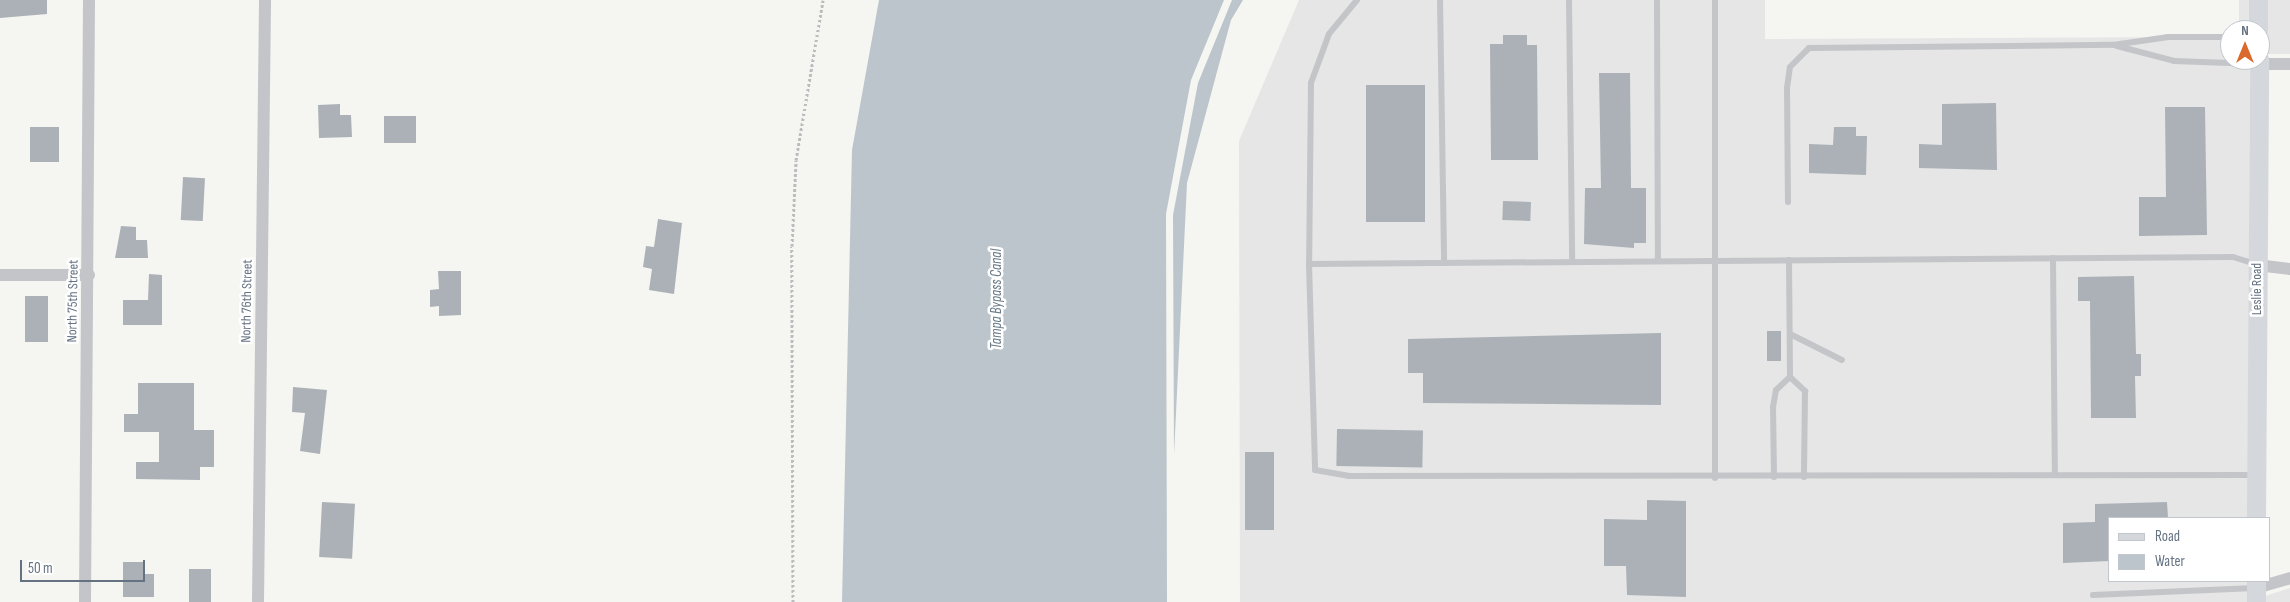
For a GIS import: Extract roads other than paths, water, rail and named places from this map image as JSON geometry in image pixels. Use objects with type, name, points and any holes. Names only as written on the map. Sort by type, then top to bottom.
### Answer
[{"type":"main road","points":[[2258,0],[2258,20]]},
{"type":"main road","name":"Leslie Road","points":[[2256,517],[2259,70]]},
{"type":"street","name":"North 75th Street","points":[[85,602],[89,275],[88,0]]},
{"type":"street","name":"North 76th Street","points":[[258,602],[265,0]]},
{"type":"street","points":[[2270,63],[2290,64]]},
{"type":"street","points":[[2257,265],[2290,270]]},
{"type":"street","points":[[0,275],[89,275]]},
{"type":"street","points":[[2256,590],[2290,578]]},
{"type":"lane","points":[[1357,0],[1329,34],[1311,83],[1309,264],[1315,470],[1349,476],[1715,478],[2256,475]]},
{"type":"lane","points":[[1440,0],[1444,263]]},
{"type":"lane","points":[[1569,0],[1572,262]]},
{"type":"lane","points":[[1657,0],[1658,261]]},
{"type":"lane","points":[[1715,0],[1715,478]]},
{"type":"lane","points":[[1788,202],[1787,88],[1790,67],[1809,48],[2113,45],[2168,37],[2220,37]]},
{"type":"lane","points":[[2113,45],[2174,62],[2220,62]]},
{"type":"lane","points":[[1309,264],[2233,257],[2257,265]]},
{"type":"lane","points":[[2053,258],[2055,475]]},
{"type":"lane","points":[[1789,260],[1790,377],[1805,391],[1804,477]]},
{"type":"lane","points":[[1790,334],[1842,360]]},
{"type":"lane","points":[[1774,477],[1776,390],[1790,377]]},
{"type":"lane","points":[[2093,595],[2256,590]]},
{"type":"water","name":"Tampa Bypass Canal","points":[[879,0],[1224,0],[1191,80],[1166,214],[1167,602],[842,602],[852,150]]},
{"type":"water","points":[[1232,0],[1243,0],[1231,20],[1187,183],[1174,455],[1173,215],[1198,83]]}]
